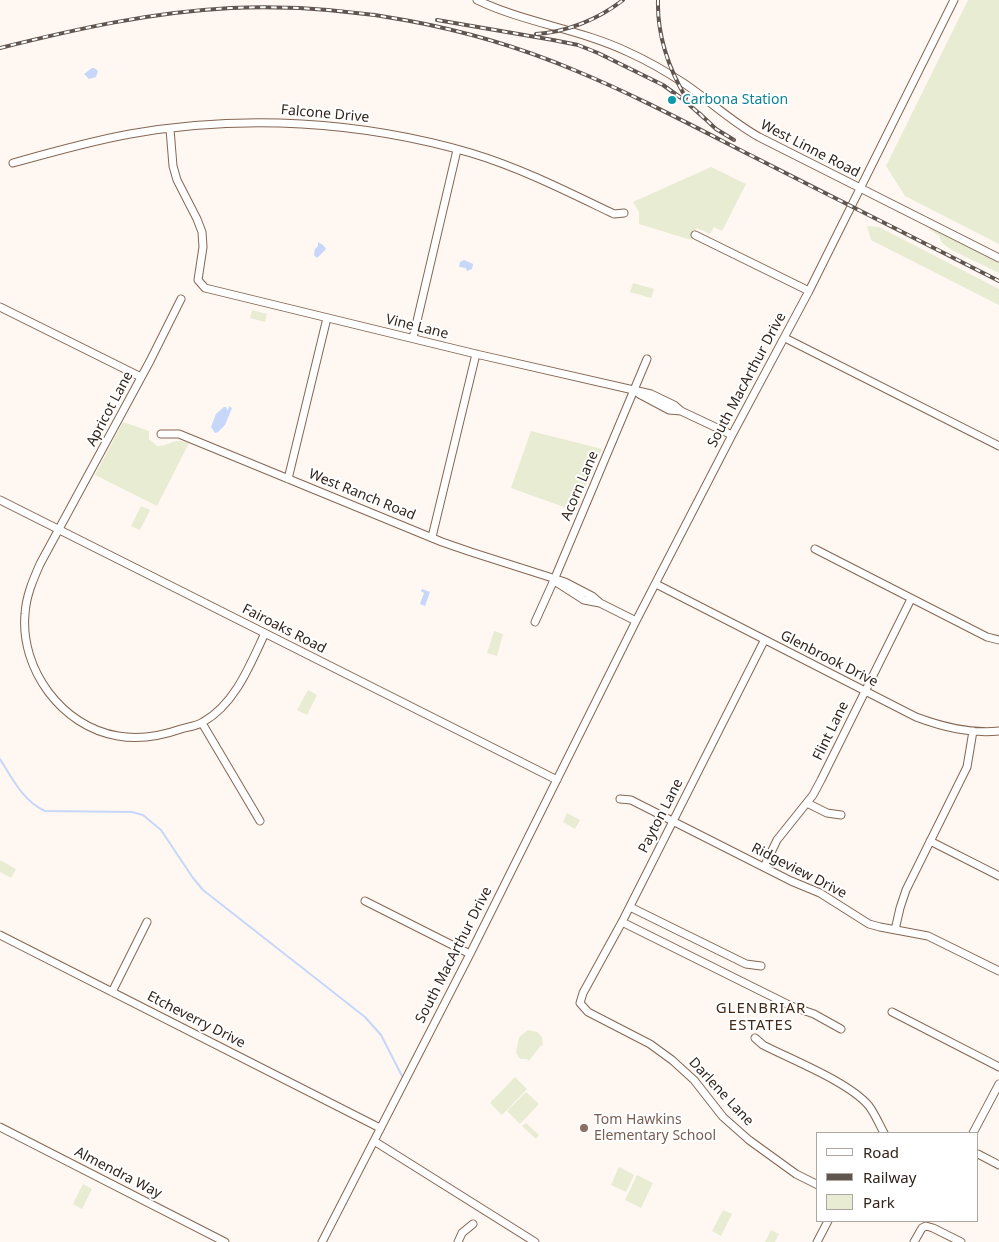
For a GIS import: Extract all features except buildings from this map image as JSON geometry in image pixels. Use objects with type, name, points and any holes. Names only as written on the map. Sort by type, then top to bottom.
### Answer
[{"type":"street","name":"West Linne Road","points":[[477,0],[506,12],[604,42],[627,51],[680,81],[750,132],[999,258]]},
{"type":"street","points":[[860,188],[954,0]]},
{"type":"street","name":"Falcone Drive","points":[[13,163],[132,134],[185,126],[276,122],[368,130],[472,153],[555,186],[614,214],[624,213]]},
{"type":"street","name":"Vine Lane","points":[[170,129],[173,166],[177,180],[202,232],[204,246],[198,280],[205,288],[634,392],[669,410],[681,411],[732,435]]},
{"type":"street","points":[[413,338],[457,150]]},
{"type":"street","name":"South MacArthur Drive","points":[[656,584],[732,435],[785,338],[860,188]]},
{"type":"street","points":[[695,235],[809,291]]},
{"type":"street","name":"Apricot Lane","points":[[180,299],[141,377],[40,564],[31,584],[24,616],[29,655],[44,686],[55,700],[90,727],[118,736],[153,737],[202,723]]},
{"type":"street","points":[[0,307],[141,377]]},
{"type":"street","points":[[288,479],[327,318]]},
{"type":"street","points":[[785,338],[999,446]]},
{"type":"street","points":[[432,537],[476,354]]},
{"type":"street","name":"Acorn Lane","points":[[535,622],[647,359]]},
{"type":"street","name":"West Ranch Road","points":[[161,434],[179,434],[470,552],[565,582],[578,592],[636,621]]},
{"type":"street","name":"Fairoaks Road","points":[[0,500],[557,780]]},
{"type":"street","points":[[815,549],[987,637],[999,640]]},
{"type":"street","points":[[636,621],[656,584]]},
{"type":"street","name":"Glenbrook Drive","points":[[656,584],[916,717],[939,726],[973,731],[999,731]]},
{"type":"street","name":"Flint Lane","points":[[764,867],[777,840],[806,803],[821,780],[911,598]]},
{"type":"street","name":"South MacArthur Drive","points":[[322,1242],[470,954],[636,621]]},
{"type":"street","points":[[260,821],[202,723],[230,698],[242,680],[265,633]]},
{"type":"street","name":"Payton Lane","points":[[580,1003],[764,640]]},
{"type":"street","points":[[895,930],[906,890],[967,767],[973,731]]},
{"type":"street","name":"Ridgeview Drive","points":[[620,800],[631,800],[820,893],[869,924],[928,936],[999,971]]},
{"type":"street","points":[[806,803],[827,813],[841,815]]},
{"type":"street","points":[[930,841],[999,876]]},
{"type":"street","points":[[365,902],[470,954]]},
{"type":"street","points":[[630,906],[746,964],[761,966]]},
{"type":"street","points":[[112,992],[147,922]]},
{"type":"street","points":[[622,922],[791,1006],[814,1014],[841,1029]]},
{"type":"street","name":"Etcheverry Drive","points":[[0,935],[380,1128]]},
{"type":"street","name":"Darlene Lane","points":[[580,1003],[588,1012],[650,1044],[672,1060],[694,1080],[723,1117],[748,1140],[796,1174],[816,1184]]},
{"type":"street","points":[[892,1012],[999,1067]]},
{"type":"street","points":[[755,1038],[763,1045],[845,1086],[858,1095],[869,1106],[883,1132]]},
{"type":"street","points":[[974,1132],[999,1084]]},
{"type":"street","name":"Almendra Way","points":[[0,1127],[224,1242]]},
{"type":"street","points":[[374,1141],[535,1242]]},
{"type":"street","points":[[979,1155],[999,1165]]},
{"type":"street","points":[[817,1242],[827,1222]]},
{"type":"street","points":[[458,1242],[462,1233],[473,1224]]},
{"type":"street","points":[[914,1242],[922,1228],[926,1226],[961,1242]]},
{"type":"green space","points":[[968,0],[999,0],[999,244],[905,196],[886,166]]},
{"type":"green space","points":[[711,167],[746,184],[722,231],[714,227],[710,234],[697,228],[691,240],[639,224],[639,212],[633,202]]},
{"type":"green space","points":[[867,226],[879,227],[999,289],[999,305],[871,240]]},
{"type":"green space","points":[[928,226],[999,262],[999,273],[952,250],[942,243],[939,236],[930,230]]},
{"type":"green space","points":[[633,283],[654,289],[651,298],[630,292]]},
{"type":"green space","points":[[252,310],[267,314],[265,322],[250,318]]},
{"type":"green space","points":[[123,422],[149,431],[149,439],[157,446],[175,441],[189,443],[157,506],[95,475]]},
{"type":"green space","points":[[531,431],[602,449],[575,511],[511,488]]},
{"type":"green space","points":[[141,506],[150,510],[140,530],[131,526]]},
{"type":"green space","points":[[494,631],[503,634],[497,656],[487,653]]},
{"type":"green space","points":[[308,690],[317,695],[307,715],[297,710]]},
{"type":"green space","points":[[567,813],[580,820],[575,829],[563,822]]},
{"type":"green space","points":[[0,860],[16,869],[11,878],[0,872]]},
{"type":"green space","points":[[528,1030],[537,1032],[542,1037],[543,1046],[541,1045],[529,1061],[527,1059],[520,1059],[516,1053],[519,1037]]},
{"type":"green space","points":[[515,1077],[527,1089],[502,1115],[490,1103]]},
{"type":"green space","points":[[526,1092],[539,1104],[520,1124],[507,1111]]},
{"type":"green space","points":[[526,1123],[539,1135],[536,1139],[522,1126]]},
{"type":"green space","points":[[619,1167],[634,1175],[626,1192],[611,1185]]},
{"type":"green space","points":[[637,1175],[653,1183],[641,1208],[625,1200]]},
{"type":"green space","points":[[83,1184],[92,1189],[82,1209],[73,1204]]},
{"type":"green space","points":[[723,1210],[732,1214],[721,1236],[712,1231]]},
{"type":"green space","points":[[771,1230],[779,1234],[775,1242],[765,1242]]},
{"type":"water","points":[[92,68],[98,71],[96,77],[89,79],[84,74]]},
{"type":"water","points":[[318,242],[326,249],[317,258],[314,255]]},
{"type":"water","points":[[464,260],[473,264],[472,269],[467,271],[466,268],[459,267],[460,262]]},
{"type":"water","points":[[229,406],[232,408],[225,425],[215,433],[211,427],[216,414],[224,407],[228,411]]},
{"type":"water","points":[[422,589],[430,592],[425,606],[420,604],[424,593],[421,591]]},
{"type":"waterway","points":[[0,759],[24,795],[37,807],[45,811],[132,812],[143,815],[161,830],[203,890],[365,1017],[381,1035],[402,1076]]},
{"type":"railway","points":[[536,34],[559,31],[593,19],[623,0]]},
{"type":"railway","points":[[658,0],[659,26],[665,51],[674,75],[686,98]]},
{"type":"railway","points":[[0,48],[114,22],[172,13],[231,8],[275,7],[318,9],[406,20],[449,29],[533,54],[619,90],[999,281]]},
{"type":"railway","points":[[437,20],[578,45],[663,85],[704,118]]},
{"type":"railway","points":[[699,113],[716,129],[734,140]]},
{"type":"place","name":"Carbona Station","points":[[672,100]]},
{"type":"place","name":"Tom Hawkins Elementary School","points":[[584,1128]]},
{"type":"district","name":"GLENBRIAR ESTATES","points":[[761,1018]]}]
